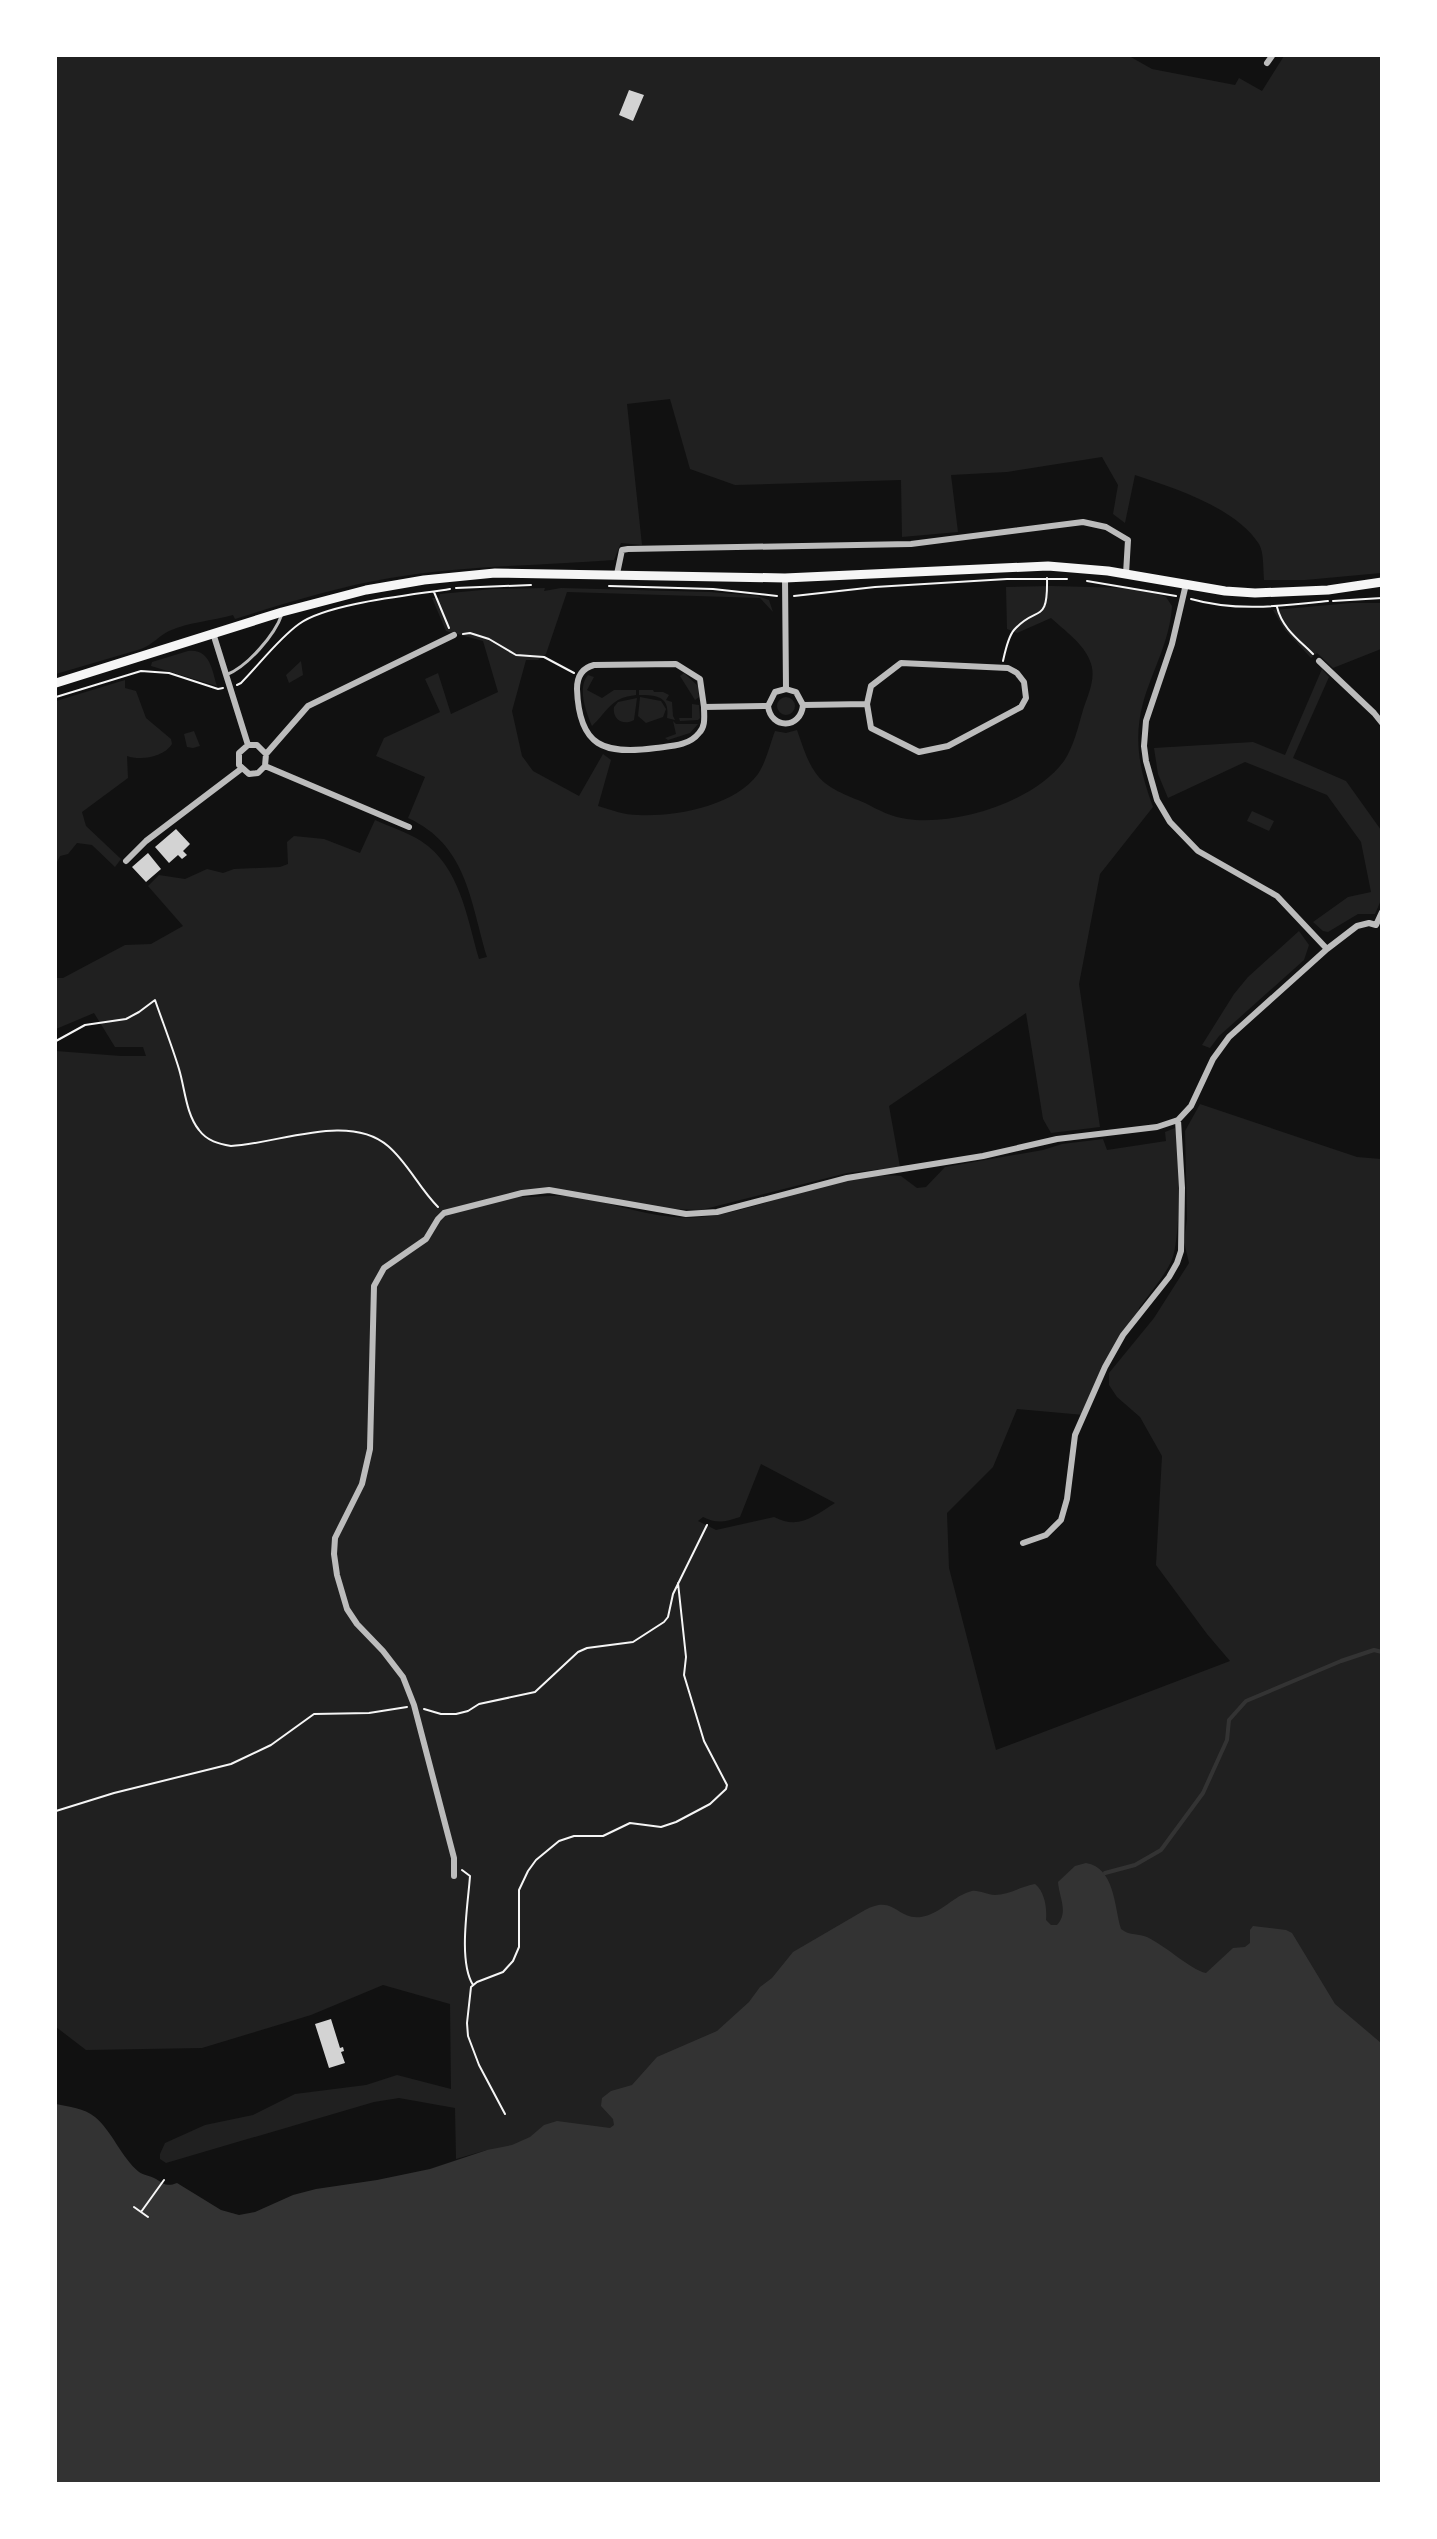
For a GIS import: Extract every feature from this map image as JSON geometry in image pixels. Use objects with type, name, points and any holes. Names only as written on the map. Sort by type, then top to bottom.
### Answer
[{"type":"main road","points":[[56,683],[282,612],[366,590],[459,575],[525,572],[785,578],[1048,566],[1126,574],[1225,591],[1293,593],[1382,582]]},
{"type":"street","points":[[1268,63],[1272,56]]},
{"type":"street","points":[[617,574],[622,550],[628,549],[911,544],[1083,522],[1106,527],[1128,540],[1126,574]]},
{"type":"street","points":[[785,578],[786,689]]},
{"type":"street","points":[[1186,584],[1172,644],[1146,721],[1144,746],[1146,761],[1157,800],[1170,822],[1198,850],[1277,896],[1327,949]]},
{"type":"street","points":[[213,633],[248,745]]},
{"type":"street","points":[[266,754],[257,745],[248,745],[239,753],[238,761],[241,769],[254,774],[265,766],[266,754],[308,706],[454,635]]},
{"type":"street","points":[[1319,661],[1382,723]]},
{"type":"street","points":[[901,663],[1012,669],[1022,678],[1026,691],[1026,698],[1021,707],[1012,714],[937,750],[919,752],[875,732],[868,720],[867,704],[871,686],[901,663]]},
{"type":"street","points":[[594,665],[680,665],[700,679],[704,706],[703,727],[700,733],[686,743],[637,751],[610,750],[588,734],[584,728],[577,689],[579,675],[585,668],[594,665]]},
{"type":"street","points":[[786,689],[796,692],[803,705],[800,716],[786,724],[775,721],[768,706],[776,692],[786,689]]},
{"type":"street","points":[[803,705],[867,704]]},
{"type":"street","points":[[704,706],[768,706]]},
{"type":"street","points":[[265,766],[409,827]]},
{"type":"street","points":[[126,861],[146,841],[241,769]]},
{"type":"street","points":[[1376,925],[1382,912]]},
{"type":"street","points":[[454,1876],[454,1858],[414,1706],[403,1677],[357,1624],[347,1609],[337,1575],[335,1538],[362,1484],[370,1449],[373,1405],[374,1286],[384,1268],[426,1239],[444,1213],[522,1193],[549,1190],[686,1214],[701,1214],[738,1207],[847,1178],[984,1156],[1058,1139],[1156,1126],[1178,1120],[1191,1106],[1223,1043],[1327,949],[1358,926],[1369,923],[1376,925],[1382,931]]},
{"type":"street","points":[[1023,1543],[1046,1535],[1060,1520],[1067,1499],[1075,1436],[1105,1367],[1122,1335],[1169,1277],[1177,1263],[1181,1251],[1182,1188],[1178,1120]]},
{"type":"lane","points":[[226,675],[238,670],[245,663],[278,625],[282,612]]},
{"type":"path","points":[[795,596],[875,587],[1047,579],[1076,580]]},
{"type":"path","points":[[1001,667],[1012,633],[1045,607],[1047,579]]},
{"type":"path","points":[[1086,580],[1172,595]]},
{"type":"path","points":[[56,697],[123,676],[156,670],[218,689],[230,687],[241,683],[287,636],[310,618],[377,601],[434,592],[463,588],[532,585]]},
{"type":"path","points":[[599,586],[712,589],[772,596]]},
{"type":"path","points":[[434,592],[454,635],[470,633],[489,639],[509,652],[544,657],[579,675]]},
{"type":"path","points":[[1190,599],[1232,607],[1277,607],[1358,598],[1382,598]]},
{"type":"path","points":[[1277,607],[1279,615],[1290,632],[1319,661]]},
{"type":"path","points":[[56,1041],[85,1025],[126,1019],[155,1000],[178,1064],[194,1123],[207,1138],[219,1144],[231,1146],[317,1132],[365,1134],[379,1139],[399,1157],[427,1196],[444,1213]]},
{"type":"path","points":[[56,1811],[114,1793],[231,1764],[271,1745],[314,1714],[369,1713],[414,1706],[441,1714],[456,1714],[468,1711],[479,1704],[535,1692],[578,1652],[586,1648],[633,1642],[664,1622],[668,1617],[673,1594],[707,1525]]},
{"type":"path","points":[[506,2114],[479,2065],[468,2036],[471,1989],[473,1985],[486,1977],[503,1972],[513,1961],[521,1936],[518,1924],[519,1890],[528,1871],[536,1860],[559,1841],[574,1836],[603,1836],[630,1823],[661,1827],[676,1822],[710,1804],[726,1789],[727,1785],[704,1741],[684,1675],[686,1657],[678,1584]]},
{"type":"path","points":[[470,1876],[466,1956],[468,1978],[473,1985]]},
{"type":"path","points":[[141,2211],[164,2180]]},
{"type":"path","points":[[135,2206],[148,2217]]},
{"type":"shaded area","points":[[56,56],[1129,56],[1152,69],[1235,85],[1239,78],[1262,91],[1284,56],[1381,56],[1381,573],[1305,580],[1264,580],[1261,547],[1235,519],[1203,500],[1135,475],[1125,523],[1113,514],[1118,485],[1102,457],[1007,472],[951,475],[958,532],[902,537],[901,480],[735,485],[690,469],[670,399],[627,404],[642,545],[621,543],[614,560],[446,571],[370,582],[312,596],[235,619],[233,615],[184,626],[169,631],[141,649],[56,674]]},
{"type":"shaded area","points":[[1006,587],[1129,588],[1166,597],[1172,606],[1168,631],[1140,717],[1139,756],[1153,807],[1100,874],[1079,984],[1100,1127],[1051,1133],[1043,1119],[1026,1013],[889,1106],[900,1167],[847,1173],[701,1210],[672,1209],[549,1190],[518,1191],[520,1197],[572,1196],[655,1215],[701,1217],[751,1207],[851,1179],[901,1176],[917,1188],[926,1187],[945,1167],[1043,1150],[1062,1144],[1103,1139],[1107,1150],[1166,1141],[1165,1132],[1175,1128],[1179,1196],[1177,1236],[1171,1262],[1123,1335],[1084,1415],[1017,1409],[993,1467],[947,1513],[949,1568],[996,1750],[1230,1661],[1156,1565],[1162,1456],[1140,1417],[1117,1397],[1109,1385],[1109,1373],[1154,1318],[1189,1263],[1184,1242],[1187,1219],[1185,1131],[1200,1104],[1357,1157],[1381,1159],[1381,2483],[487,2150],[456,2159],[455,2108],[399,2098],[374,2102],[166,2163],[160,2159],[165,2143],[205,2125],[253,2115],[295,2094],[366,2085],[397,2075],[451,2089],[450,2004],[383,1985],[311,2015],[202,2048],[86,2050],[56,2027],[56,1051],[146,1056],[143,1047],[115,1047],[94,1013],[56,1029],[56,978],[63,978],[125,945],[151,944],[183,926],[148,886],[159,875],[185,879],[207,869],[223,873],[234,869],[280,867],[288,864],[287,842],[294,836],[324,839],[360,853],[375,820],[421,841],[445,864],[466,910],[479,959],[487,957],[470,895],[454,859],[443,843],[428,829],[408,818],[425,777],[376,756],[384,738],[440,712],[425,679],[438,673],[451,714],[498,692],[483,641],[446,631],[432,598],[439,598],[440,594],[492,589],[545,588],[544,591],[561,588],[710,592],[758,596],[769,600],[773,612],[760,598],[567,592],[546,654],[538,660],[526,660],[512,711],[522,756],[533,771],[579,796],[603,754],[611,760],[598,806],[633,815],[669,814],[720,802],[735,794],[758,774],[766,759],[775,731],[786,733],[797,730],[812,768],[825,783],[891,815],[927,820],[970,815],[993,808],[1034,788],[1051,776],[1064,761],[1075,736],[1092,680],[1092,667],[1087,655],[1073,638],[1051,618],[1017,633],[1007,629]],"holes":[[[761,1464],[835,1503],[813,1517],[799,1522],[783,1521],[774,1517],[716,1530],[698,1521],[703,1517],[721,1522],[740,1517]]]},
{"type":"shaded area","points":[[1351,603],[1381,603],[1381,649],[1333,668],[1317,653],[1311,658],[1285,630],[1273,610]]},
{"type":"shaded area","points":[[188,651],[201,653],[206,657],[217,686],[151,666],[152,662]]},
{"type":"shaded area","points":[[301,661],[303,675],[289,683],[286,675]]},
{"type":"shaded area","points":[[1322,669],[1329,677],[1293,758],[1346,781],[1381,830],[1381,900],[1375,914],[1358,914],[1328,932],[1323,931],[1313,922],[1348,897],[1371,892],[1361,842],[1327,795],[1245,762],[1168,798],[1158,774],[1154,748],[1253,742],[1285,755]]},
{"type":"shaded area","points":[[684,673],[698,686],[699,697],[695,700],[680,676]]},
{"type":"shaded area","points":[[588,675],[594,677],[587,690],[602,698],[614,690],[636,690],[636,695],[615,702],[592,726],[583,693],[583,686]]},
{"type":"shaded area","points":[[125,680],[125,688],[136,691],[146,718],[171,739],[172,744],[164,752],[152,757],[127,756],[128,778],[82,812],[86,826],[121,859],[115,867],[92,845],[77,843],[68,854],[60,856],[56,864],[56,701]]},
{"type":"shaded area","points":[[639,690],[653,690],[669,695],[666,700],[672,702],[675,720],[667,718],[667,706],[664,701],[657,697],[639,695]]},
{"type":"shaded area","points":[[640,697],[661,701],[666,709],[663,717],[646,723],[638,716]]},
{"type":"shaded area","points":[[786,697],[792,700],[795,706],[792,712],[786,715],[780,712],[777,706],[780,700]]},
{"type":"shaded area","points":[[637,698],[634,720],[620,721],[615,715],[614,707],[618,702]]},
{"type":"shaded area","points":[[692,704],[699,705],[700,718],[680,721],[679,718],[692,718]]},
{"type":"shaded area","points":[[673,721],[676,724],[698,724],[690,733],[668,740],[665,738],[676,734]]},
{"type":"shaded area","points":[[194,731],[200,746],[187,747],[184,734]]},
{"type":"shaded area","points":[[1252,811],[1274,821],[1269,831],[1247,821]]},
{"type":"shaded area","points":[[1299,931],[1309,945],[1304,960],[1219,1036],[1210,1048],[1202,1045],[1234,994],[1248,977]]},
{"type":"shaded area","points":[[1086,1863],[1096,1866],[1108,1880],[1121,1929],[1127,1933],[1151,1939],[1199,1971],[1206,1973],[1233,1948],[1245,1947],[1250,1943],[1250,1930],[1253,1926],[1286,1930],[1292,1933],[1335,2004],[1381,2043],[1381,2483],[56,2484],[56,2104],[81,2110],[95,2117],[107,2129],[127,2159],[141,2173],[166,2184],[177,2183],[221,2210],[239,2215],[255,2212],[293,2195],[316,2189],[430,2169],[487,2150],[512,2145],[530,2137],[544,2125],[557,2121],[610,2128],[614,2125],[613,2119],[601,2106],[602,2098],[611,2091],[632,2085],[657,2057],[717,2031],[749,2002],[793,1952],[865,1910],[883,1905],[906,1915],[921,1917],[935,1912],[965,1893],[977,1891],[1000,1895],[1035,1884],[1045,1900],[1046,1920],[1051,1925],[1057,1925],[1061,1920],[1063,1910],[1058,1882],[1075,1866]]},
{"type":"building","points":[[629,90],[644,95],[633,121],[619,115]]},
{"type":"building","points":[[176,829],[190,844],[183,851],[187,855],[182,859],[178,855],[169,863],[155,847]]},
{"type":"building","points":[[148,853],[161,869],[146,882],[132,867]]},
{"type":"building","points":[[331,2019],[340,2048],[343,2047],[344,2051],[341,2052],[345,2063],[329,2068],[315,2024]]},
{"type":"waterway","points":[[1105,1873],[1135,1865],[1161,1850],[1203,1793],[1227,1740],[1229,1720],[1246,1701],[1341,1661],[1374,1650],[1382,1652]]}]
